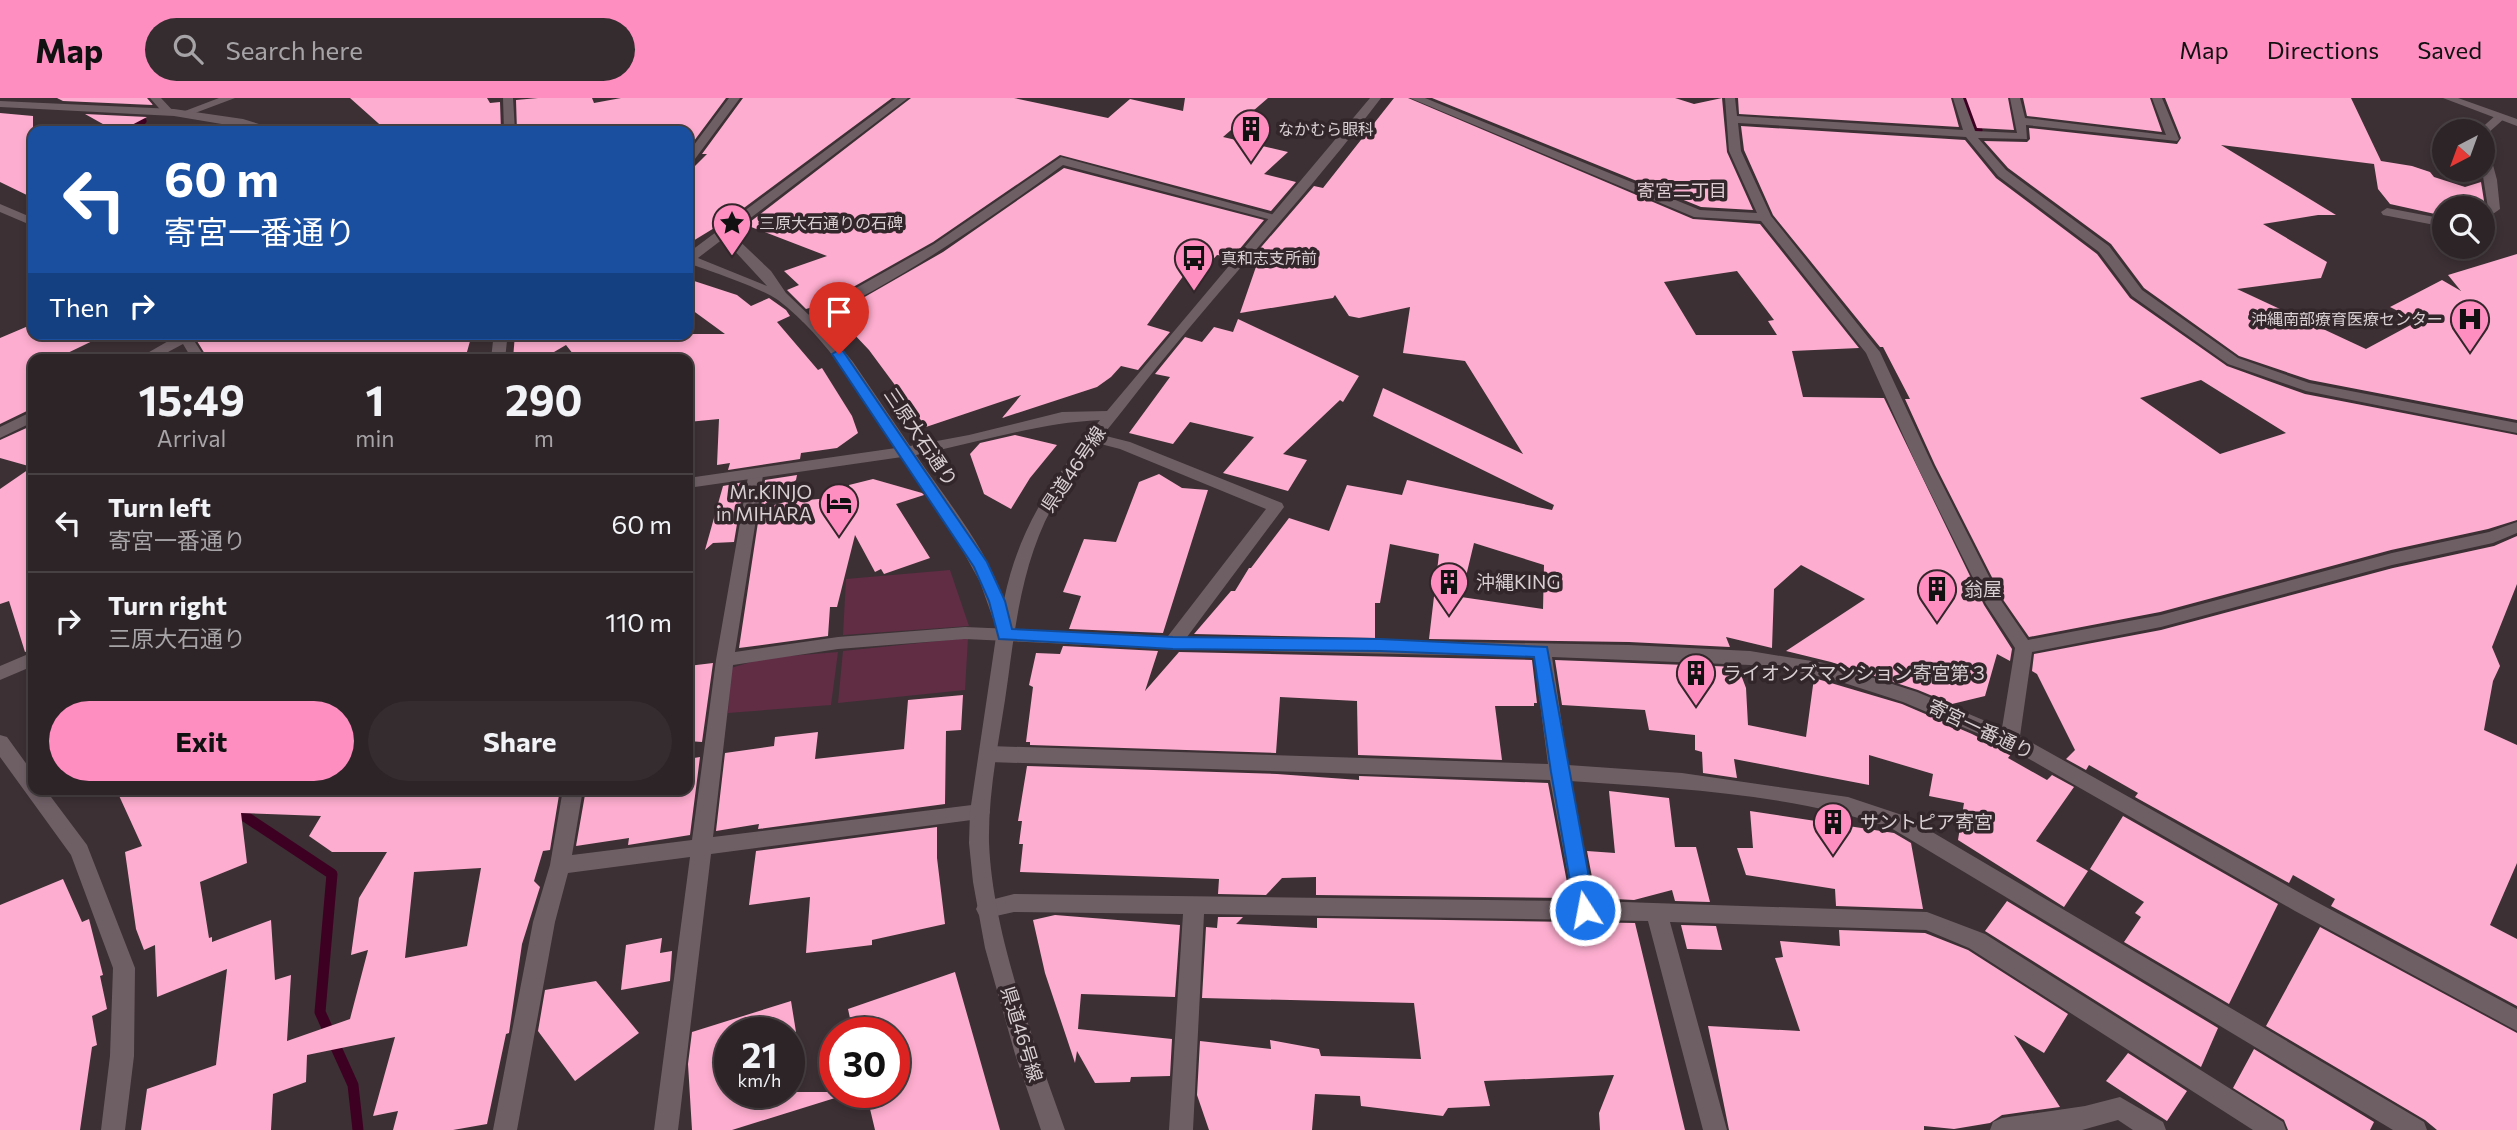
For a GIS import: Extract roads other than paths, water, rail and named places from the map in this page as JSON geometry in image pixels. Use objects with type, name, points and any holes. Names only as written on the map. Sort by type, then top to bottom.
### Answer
[{"type":"street","points":[[155,98],[169,113]]},
{"type":"street","points":[[183,114],[230,98]]},
{"type":"street","points":[[508,98],[510,126]]},
{"type":"street","points":[[693,154],[735,98]]},
{"type":"street","points":[[693,255],[725,234],[903,98]]},
{"type":"street","name":"県道46号線","points":[[1053,1130],[1009,993],[987,909],[979,843],[980,811],[1005,635],[1019,567],[1041,516],[1064,477],[1111,415],[1376,98]]},
{"type":"street","points":[[1415,98],[1698,214],[1765,217]]},
{"type":"street","points":[[1730,98],[1735,151],[1765,217],[1873,352],[1925,466],[1994,604],[2024,647],[2010,739]]},
{"type":"street","points":[[1958,98],[1971,135],[2002,173],[2104,249],[2137,293],[2233,361],[2306,387],[2517,428]]},
{"type":"street","points":[[1730,119],[2023,137],[2015,98]]},
{"type":"street","points":[[2021,121],[2174,139],[2157,98]]},
{"type":"street","points":[[2448,98],[2517,123]]},
{"type":"street","points":[[0,104],[183,114],[256,126]]},
{"type":"street","points":[[2496,121],[2500,117]]},
{"type":"street","points":[[807,319],[876,286],[1006,202],[1061,161],[1276,217]]},
{"type":"street","points":[[0,208],[28,220]]},
{"type":"street","points":[[2387,212],[2432,221]]},
{"type":"street","points":[[725,234],[766,274],[781,296]]},
{"type":"street","name":"三原大石通り","points":[[693,260],[781,296],[807,319],[848,365],[981,566],[997,601],[1005,635]]},
{"type":"street","points":[[153,354],[178,340]]},
{"type":"street","points":[[693,481],[755,475],[904,452],[969,440],[1062,416],[1111,415]]},
{"type":"street","points":[[0,433],[28,419]]},
{"type":"street","points":[[1094,438],[1125,445],[1276,507],[1173,643]]},
{"type":"street","points":[[666,1130],[725,660],[755,475]]},
{"type":"street","points":[[2024,647],[2161,621],[2392,559],[2493,537],[2517,527]]},
{"type":"street","name":"寄宮一番通り","points":[[725,660],[838,643],[965,633],[1173,643],[1380,645],[1750,657],[1830,671],[1910,697],[2010,739],[2303,905],[2517,1021]]},
{"type":"street","points":[[1542,651],[1559,772],[1585,910]]},
{"type":"street","points":[[0,673],[28,661]]},
{"type":"street","points":[[0,742],[28,781]]},
{"type":"street","points":[[989,754],[1559,772],[1682,781],[1848,805],[1898,822],[2415,1130]]},
{"type":"street","points":[[38,795],[80,851],[124,968],[122,1056],[113,1130]]},
{"type":"street","points":[[505,1130],[544,922],[560,866],[572,795]]},
{"type":"street","points":[[560,866],[701,845],[980,811]]},
{"type":"street","points":[[987,909],[1014,902],[1585,910],[1927,921],[1977,941],[2274,1130]]},
{"type":"street","points":[[1181,1130],[1194,905]]},
{"type":"street","points":[[1657,914],[1715,1130]]},
{"type":"street","points":[[2002,1130],[2085,1118],[2120,1108],[2154,1130]]},
{"type":"waterway","points":[[1964,98],[1979,130]]},
{"type":"waterway","points":[[136,126],[143,121]]},
{"type":"waterway","points":[[231,807],[332,874],[320,1012],[353,1085],[358,1130]]},
{"type":"place","name":"なかむら眼科","points":[[1251,163]]},
{"type":"place","name":"三原大石通りの石碑","points":[[732,257]]},
{"type":"place","name":"真和志支所前","points":[[1194,292]]},
{"type":"place","name":"沖縄南部療育医療センター","points":[[2470,353]]},
{"type":"place","name":"Mr.KINJO in MIHARA","points":[[839,537]]},
{"type":"place","name":"沖縄KING","points":[[1449,616]]},
{"type":"place","name":"翁屋","points":[[1937,623]]},
{"type":"place","name":"ライオンズマンション寄宮第３","points":[[1696,707]]},
{"type":"place","name":"サントピア寄宮","points":[[1833,856]]},
{"type":"district","name":"寄宮二丁目","points":[[1682,191]]}]
